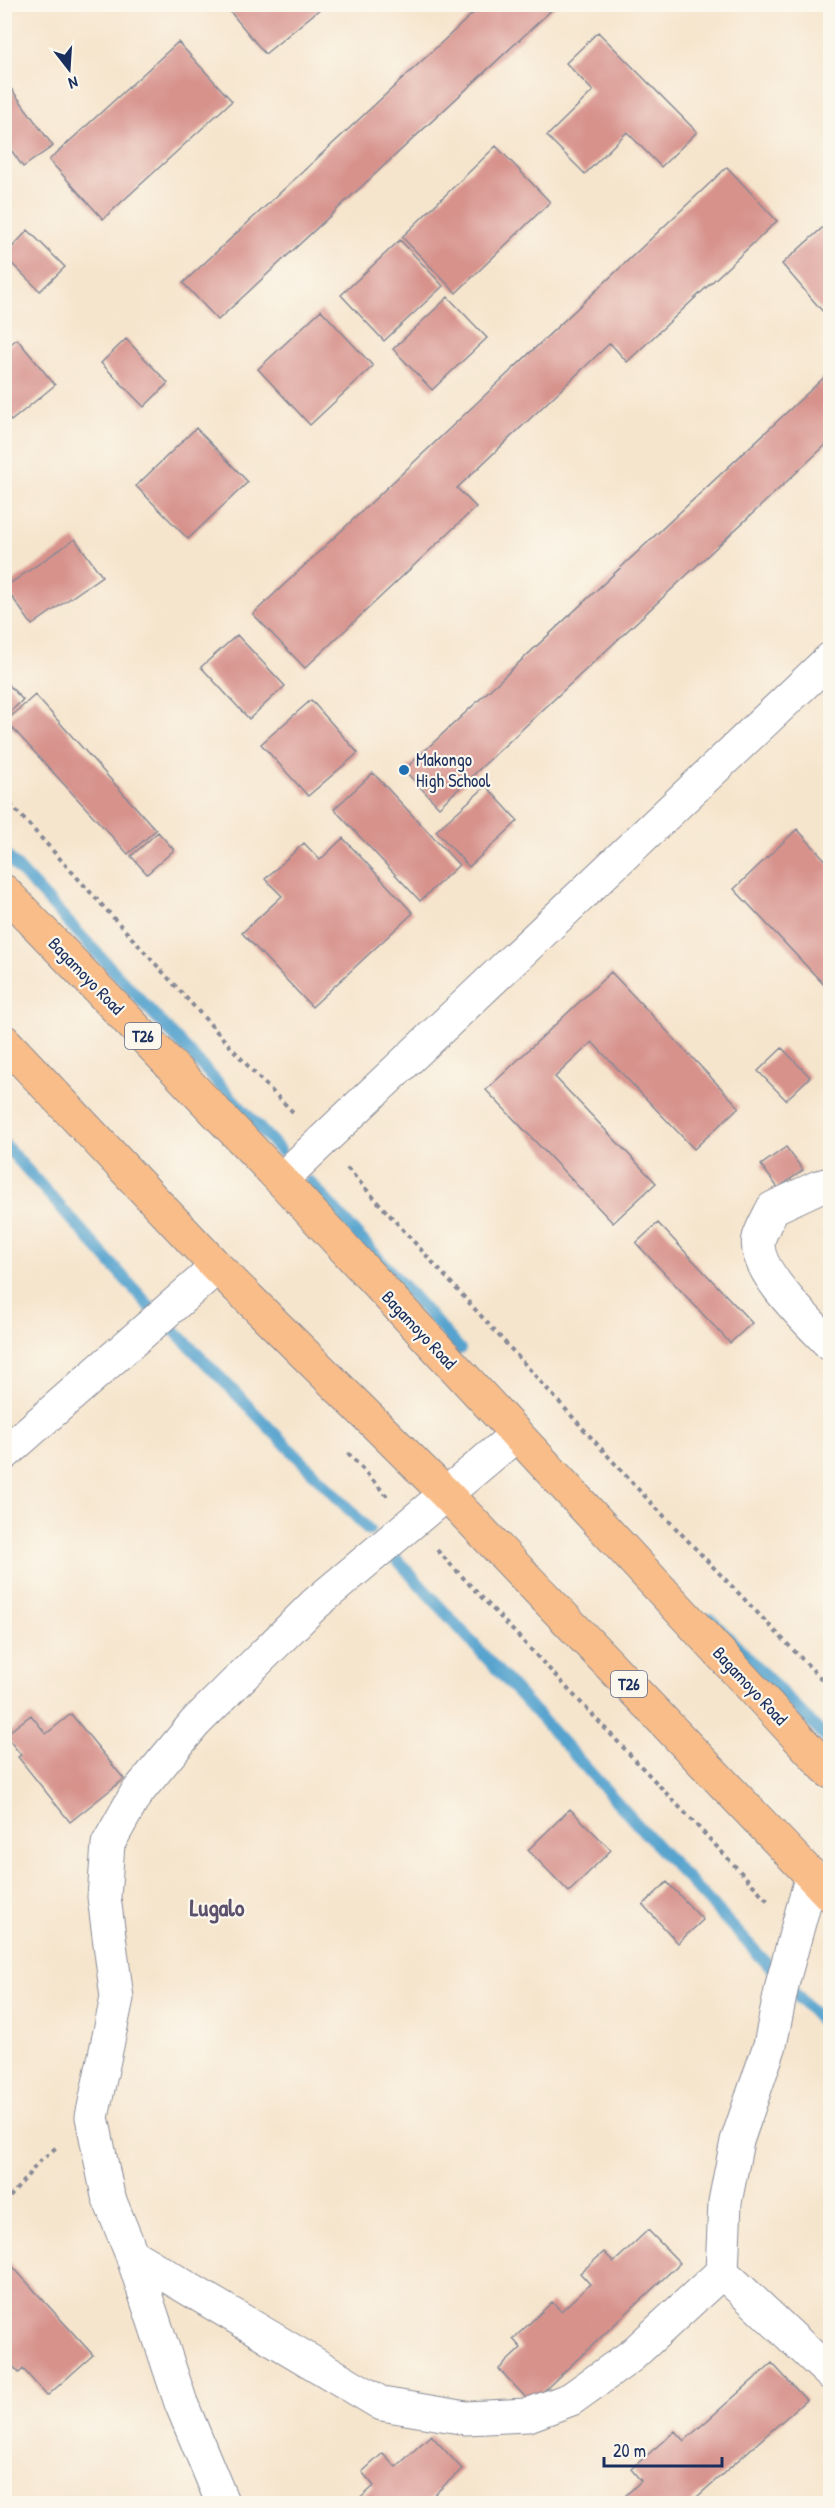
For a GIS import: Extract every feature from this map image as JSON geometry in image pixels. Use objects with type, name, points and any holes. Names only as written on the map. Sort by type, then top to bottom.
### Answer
[{"type":"highway","name":"Bagamoyo Road","points":[[4,891],[281,1180],[831,1772]]},
{"type":"highway","name":"T26","points":[[4,1041],[217,1267],[446,1494],[821,1885]]},
{"type":"lane","points":[[281,1180],[831,659]]},
{"type":"lane","points":[[831,1184],[818,1187],[773,1208],[758,1240],[765,1267],[783,1294],[831,1344]]},
{"type":"lane","points":[[4,1454],[217,1267]]},
{"type":"lane","points":[[223,2504],[181,2403],[132,2255],[108,2196],[92,2117],[117,1998],[104,1897],[108,1844],[136,1794],[195,1723],[315,1604],[516,1435]]},
{"type":"lane","points":[[132,2255],[382,2404],[466,2418],[528,2415],[571,2399],[631,2356],[722,2272],[725,2202],[737,2142],[770,2045],[796,1930],[821,1885]]},
{"type":"lane","points":[[722,2272],[831,2373]]},
{"type":"path","points":[[4,797],[258,1077],[322,1141],[637,1488],[831,1688]]},
{"type":"path","points":[[411,1522],[596,1721],[796,1930]]},
{"type":"path","points":[[4,2204],[39,2162],[92,2117]]},
{"type":"building","points":[[224,4],[326,4],[265,54]]},
{"type":"building","points":[[483,4],[558,4],[218,320],[183,283]]},
{"type":"building","points":[[598,32],[697,132],[661,167],[627,132],[585,174],[547,136],[593,91],[566,63]]},
{"type":"building","points":[[178,42],[232,101],[103,219],[49,160]]},
{"type":"building","points":[[4,79],[53,146],[23,167],[4,140]]},
{"type":"building","points":[[496,146],[550,202],[456,293],[402,237]]},
{"type":"building","points":[[727,167],[777,221],[627,362],[610,343],[457,488],[476,507],[305,668],[253,614]]},
{"type":"building","points":[[830,221],[830,320],[782,264]]},
{"type":"building","points":[[28,230],[65,267],[40,291],[4,256]]},
{"type":"building","points":[[400,240],[443,286],[384,341],[341,295]]},
{"type":"building","points":[[448,297],[487,338],[432,390],[393,349]]},
{"type":"building","points":[[321,310],[373,366],[310,425],[258,369]]},
{"type":"building","points":[[17,339],[55,385],[11,421],[4,413],[4,349]]},
{"type":"building","points":[[126,339],[168,383],[144,407],[101,363]]},
{"type":"building","points":[[830,372],[830,441],[439,807],[404,770]]},
{"type":"building","points":[[196,428],[248,482],[188,539],[136,486]]},
{"type":"building","points":[[75,539],[102,576],[32,625],[5,587]]},
{"type":"building","points":[[237,635],[285,686],[249,719],[201,667]]},
{"type":"building","points":[[4,680],[23,700],[4,717]]},
{"type":"building","points":[[35,695],[156,830],[128,854],[6,721]]},
{"type":"building","points":[[311,700],[358,753],[308,796],[261,744]]},
{"type":"building","points":[[373,773],[459,865],[420,901],[334,809]]},
{"type":"building","points":[[486,786],[518,821],[469,867],[436,831]]},
{"type":"building","points":[[797,829],[830,865],[830,991],[734,889]]},
{"type":"building","points":[[158,832],[174,850],[147,874],[131,856]]},
{"type":"building","points":[[343,838],[413,913],[312,1007],[242,933],[282,896],[265,879],[304,843],[320,860]]},
{"type":"building","points":[[611,972],[739,1107],[694,1149],[592,1042],[555,1077],[656,1183],[613,1223],[486,1090]]},
{"type":"building","points":[[782,1048],[810,1077],[786,1100],[758,1071]]},
{"type":"building","points":[[786,1147],[803,1170],[778,1188],[761,1165]]},
{"type":"building","points":[[658,1223],[752,1323],[730,1343],[636,1243]]},
{"type":"building","points":[[71,1714],[124,1779],[70,1822],[18,1757],[21,1755],[5,1735],[31,1715],[46,1734]]},
{"type":"building","points":[[570,1809],[611,1850],[569,1892],[528,1850]]},
{"type":"building","points":[[667,1882],[703,1920],[678,1943],[643,1905]]},
{"type":"building","points":[[648,2230],[680,2263],[531,2403],[499,2369],[521,2348],[513,2339],[552,2302],[561,2311],[590,2284],[580,2273],[604,2252],[614,2262]]},
{"type":"building","points":[[4,2257],[93,2355],[47,2396],[23,2369],[19,2373],[4,2357]]},
{"type":"building","points":[[772,2363],[806,2400],[689,2504],[629,2504],[624,2497],[641,2481],[631,2469],[675,2431],[684,2441]]},
{"type":"building","points":[[431,2435],[462,2469],[424,2504],[354,2504],[374,2486],[362,2472],[383,2453],[396,2467]]},
{"type":"waterway","points":[[4,853],[280,1150]]},
{"type":"waterway","points":[[4,1144],[152,1309]]},
{"type":"waterway","points":[[310,1182],[460,1349]]},
{"type":"waterway","points":[[167,1323],[369,1530]]},
{"type":"waterway","points":[[392,1554],[646,1834],[830,2031]]},
{"type":"waterway","points":[[710,1619],[830,1742]]},
{"type":"place","name":"Makongo High School","points":[[404,770]]},
{"type":"district","name":"Lugalo","points":[[217,1908]]}]
